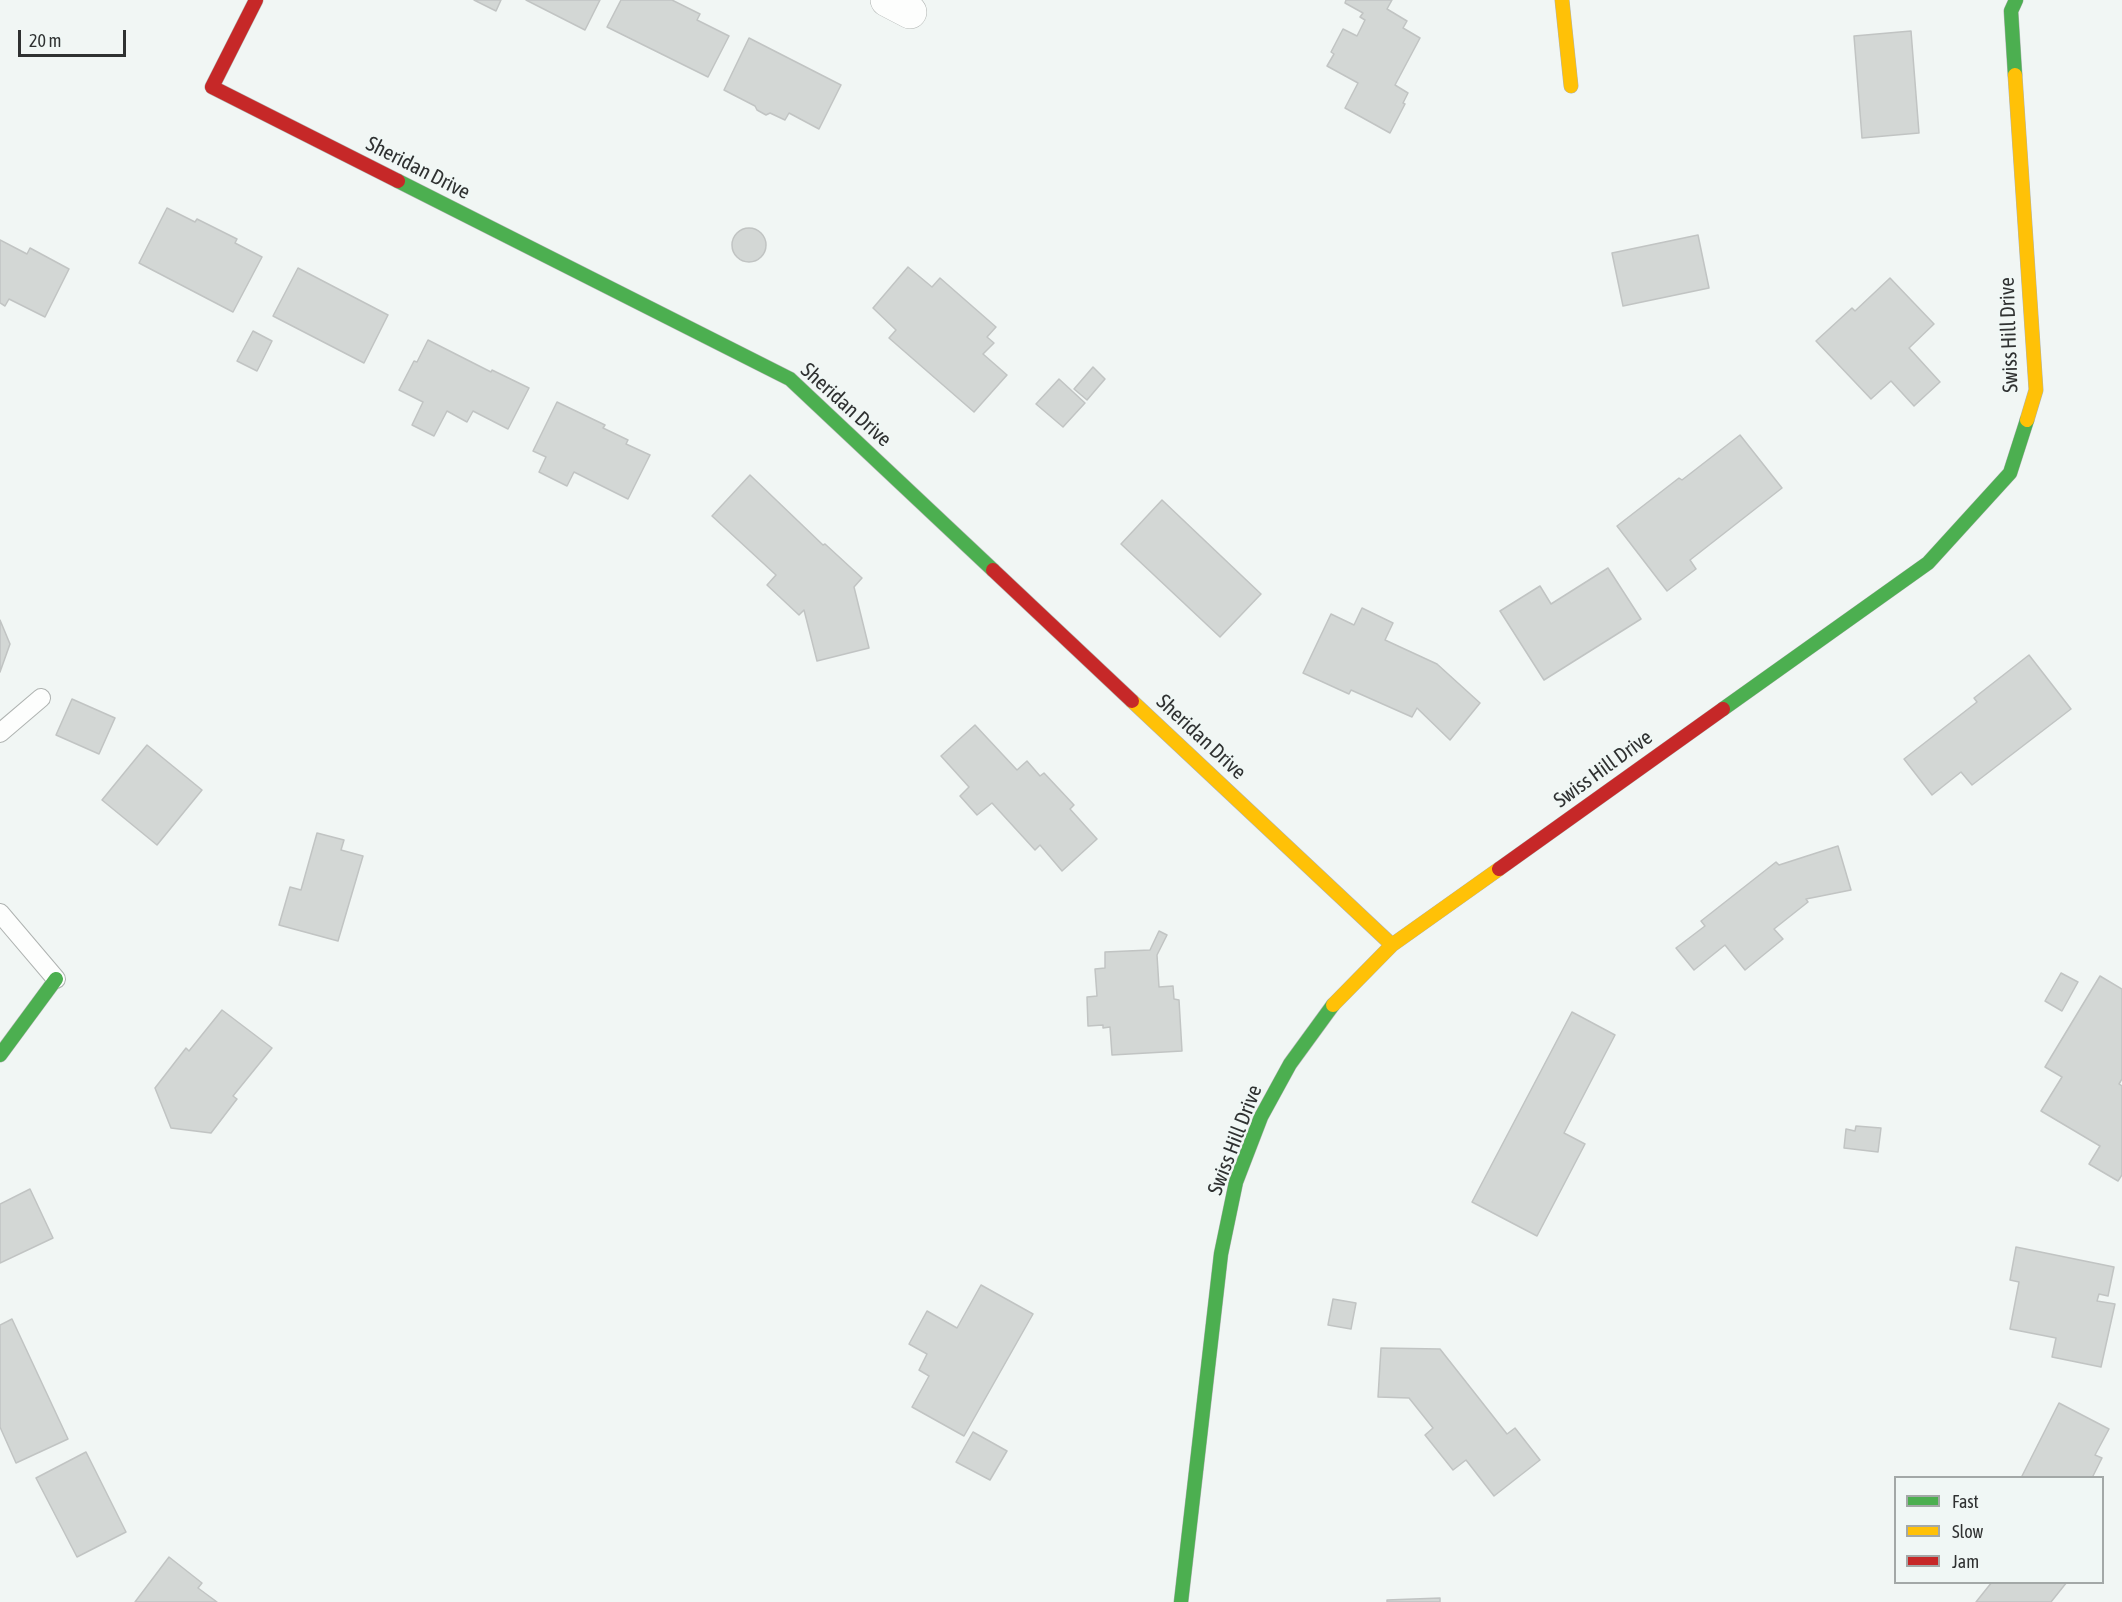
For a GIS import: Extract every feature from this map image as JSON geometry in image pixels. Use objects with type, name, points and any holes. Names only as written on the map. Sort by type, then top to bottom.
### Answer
[{"type":"street","name":"Sheridan Drive","points":[[256,0],[212,87],[790,379],[1392,945]]},
{"type":"street","points":[[1562,0],[1571,86]]},
{"type":"street","name":"Swiss Hill Drive","points":[[1181,1602],[1221,1254],[1236,1182],[1261,1117],[1290,1064],[1330,1008],[1392,945],[1928,563],[2010,473],[2036,390],[2011,11],[2016,0]]},
{"type":"street","points":[[0,1055],[56,979]]},
{"type":"lane","points":[[0,732],[40,698]]},
{"type":"lane","points":[[0,913],[56,979]]},
{"type":"building","points":[[474,0],[501,0],[496,11]]},
{"type":"building","points":[[526,0],[600,0],[585,30]]},
{"type":"building","points":[[621,0],[672,0],[700,14],[697,20],[729,36],[708,77],[607,27]]},
{"type":"building","points":[[1346,0],[1392,0],[1387,9],[1407,21],[1403,28],[1420,38],[1395,85],[1408,93],[1390,133],[1345,108],[1358,83],[1327,66],[1334,54],[1331,52],[1343,29],[1357,36],[1365,20],[1360,17],[1363,13],[1345,3]]},
{"type":"building","points":[[1911,31],[1919,133],[1862,138],[1854,36]]},
{"type":"building","points":[[749,38],[841,85],[819,129],[789,113],[785,120],[770,113],[766,115],[757,110],[755,106],[724,90]]},
{"type":"building","points":[[167,208],[195,222],[197,219],[237,239],[235,243],[262,257],[233,312],[139,263]]},
{"type":"building","points":[[749,228],[761,233],[766,245],[761,257],[749,262],[737,257],[732,245],[737,233]]},
{"type":"building","points":[[1698,235],[1709,288],[1623,306],[1612,253]]},
{"type":"building","points":[[0,240],[27,254],[30,248],[69,269],[45,317],[9,299],[5,306],[0,303]]},
{"type":"building","points":[[908,267],[932,287],[940,278],[996,327],[987,337],[994,343],[983,354],[1007,375],[974,412],[889,338],[896,330],[873,308]]},
{"type":"building","points":[[298,268],[388,315],[364,363],[273,316]]},
{"type":"building","points":[[1890,278],[1934,324],[1909,348],[1940,382],[1914,406],[1891,381],[1871,399],[1816,341],[1852,308],[1855,311]]},
{"type":"building","points":[[253,331],[272,341],[257,371],[237,361]]},
{"type":"building","points":[[428,340],[491,372],[492,370],[529,388],[508,429],[473,411],[467,422],[447,411],[434,436],[412,425],[423,402],[399,390]]},
{"type":"building","points":[[1093,367],[1105,379],[1087,400],[1074,389]]},
{"type":"building","points":[[1059,379],[1085,403],[1063,427],[1036,404]]},
{"type":"building","points":[[557,402],[605,425],[603,428],[628,440],[626,444],[650,455],[628,499],[574,472],[567,486],[539,472],[546,457],[533,451]]},
{"type":"building","points":[[1740,435],[1782,488],[1690,560],[1696,569],[1667,591],[1617,526]]},
{"type":"building","points":[[750,475],[823,545],[825,544],[862,578],[854,587],[869,648],[817,661],[804,610],[799,615],[767,585],[776,575],[712,516]]},
{"type":"building","points":[[1162,500],[1261,594],[1220,637],[1121,544]]},
{"type":"building","points":[[1608,568],[1641,619],[1544,680],[1500,611],[1540,586],[1551,604]]},
{"type":"building","points":[[1362,608],[1393,623],[1385,640],[1437,664],[1480,703],[1450,740],[1417,708],[1412,717],[1351,690],[1349,694],[1303,673],[1331,614],[1354,625]]},
{"type":"building","points":[[0,620],[10,644],[0,672]]},
{"type":"building","points":[[2029,655],[2071,709],[1972,785],[1961,772],[1932,795],[1904,759],[1977,702],[1974,698]]},
{"type":"building","points":[[72,699],[115,718],[99,754],[56,735]]},
{"type":"building","points":[[975,725],[1017,770],[1027,761],[1040,776],[1044,773],[1074,805],[1070,809],[1097,839],[1062,871],[1040,845],[1035,850],[992,803],[977,815],[960,796],[969,787],[941,756]]},
{"type":"building","points":[[147,745],[202,790],[157,845],[102,800]]},
{"type":"building","points":[[317,833],[344,840],[341,850],[363,856],[338,941],[279,925],[290,887],[301,890]]},
{"type":"building","points":[[1838,846],[1851,890],[1806,899],[1808,902],[1774,929],[1783,939],[1745,970],[1725,945],[1694,970],[1676,948],[1705,926],[1701,921],[1776,862],[1779,865]]},
{"type":"building","points":[[1159,931],[1167,935],[1157,955],[1159,987],[1173,986],[1174,999],[1179,1000],[1182,1051],[1112,1055],[1110,1027],[1088,1026],[1087,997],[1097,996],[1095,969],[1105,968],[1105,952],[1150,950]]},
{"type":"building","points":[[2061,973],[2078,982],[2062,1011],[2045,1001]]},
{"type":"building","points":[[2100,976],[2122,989],[2122,1079],[2119,1084],[2122,1086],[2122,1175],[2118,1181],[2089,1164],[2100,1146],[2041,1111],[2062,1077],[2045,1067]]},
{"type":"building","points":[[222,1010],[272,1048],[233,1096],[237,1099],[211,1133],[171,1128],[155,1088],[186,1048],[189,1051]]},
{"type":"building","points":[[1572,1012],[1615,1035],[1564,1133],[1585,1144],[1537,1236],[1472,1202]]},
{"type":"building","points":[[1856,1126],[1881,1128],[1878,1152],[1844,1148],[1846,1129],[1855,1131]]},
{"type":"building","points":[[30,1189],[53,1238],[0,1263],[0,1204]]},
{"type":"building","points":[[2016,1247],[2114,1267],[2108,1296],[2099,1294],[2097,1301],[2115,1304],[2101,1367],[2052,1357],[2056,1338],[2010,1329],[2019,1282],[2010,1280]]},
{"type":"building","points":[[981,1285],[1033,1314],[964,1436],[912,1407],[929,1376],[919,1370],[927,1354],[909,1344],[927,1311],[957,1328]]},
{"type":"building","points":[[1333,1299],[1356,1303],[1351,1329],[1328,1325]]},
{"type":"building","points":[[12,1319],[68,1439],[16,1463],[0,1427],[0,1325]]},
{"type":"building","points":[[1381,1348],[1440,1349],[1507,1434],[1515,1428],[1540,1460],[1494,1496],[1466,1460],[1453,1470],[1425,1435],[1433,1428],[1409,1398],[1378,1397]]},
{"type":"building","points":[[2059,1403],[2109,1429],[2095,1455],[2102,1458],[2093,1476],[2022,1476]]},
{"type":"building","points":[[973,1432],[1007,1451],[990,1480],[956,1462]]},
{"type":"building","points":[[86,1452],[126,1532],[77,1557],[36,1478]]},
{"type":"building","points":[[169,1557],[202,1583],[198,1588],[217,1602],[135,1602]]},
{"type":"building","points":[[1990,1584],[2065,1584],[2051,1602],[1976,1602]]},
{"type":"building","points":[[1440,1598],[1440,1602],[1387,1602],[1387,1600]]},
{"type":"traffic: fast","points":[[2015,75],[2011,11],[2016,0]]},
{"type":"traffic: fast","points":[[398,181],[790,379],[993,570]]},
{"type":"traffic: fast","points":[[1723,709],[1928,563],[2010,473],[2027,420]]},
{"type":"traffic: fast","points":[[0,1055],[56,979]]},
{"type":"traffic: fast","points":[[1181,1602],[1221,1254],[1236,1182],[1261,1117],[1290,1064],[1333,1005]]},
{"type":"traffic: slow","points":[[1562,0],[1571,86]]},
{"type":"traffic: slow","points":[[2015,75],[2036,390],[2027,420]]},
{"type":"traffic: slow","points":[[1132,701],[1392,945]]},
{"type":"traffic: slow","points":[[1333,1005],[1392,945],[1499,869]]},
{"type":"traffic: jam","points":[[256,0],[212,87],[398,181]]},
{"type":"traffic: jam","points":[[993,570],[1132,701]]},
{"type":"traffic: jam","points":[[1499,869],[1723,709]]}]
